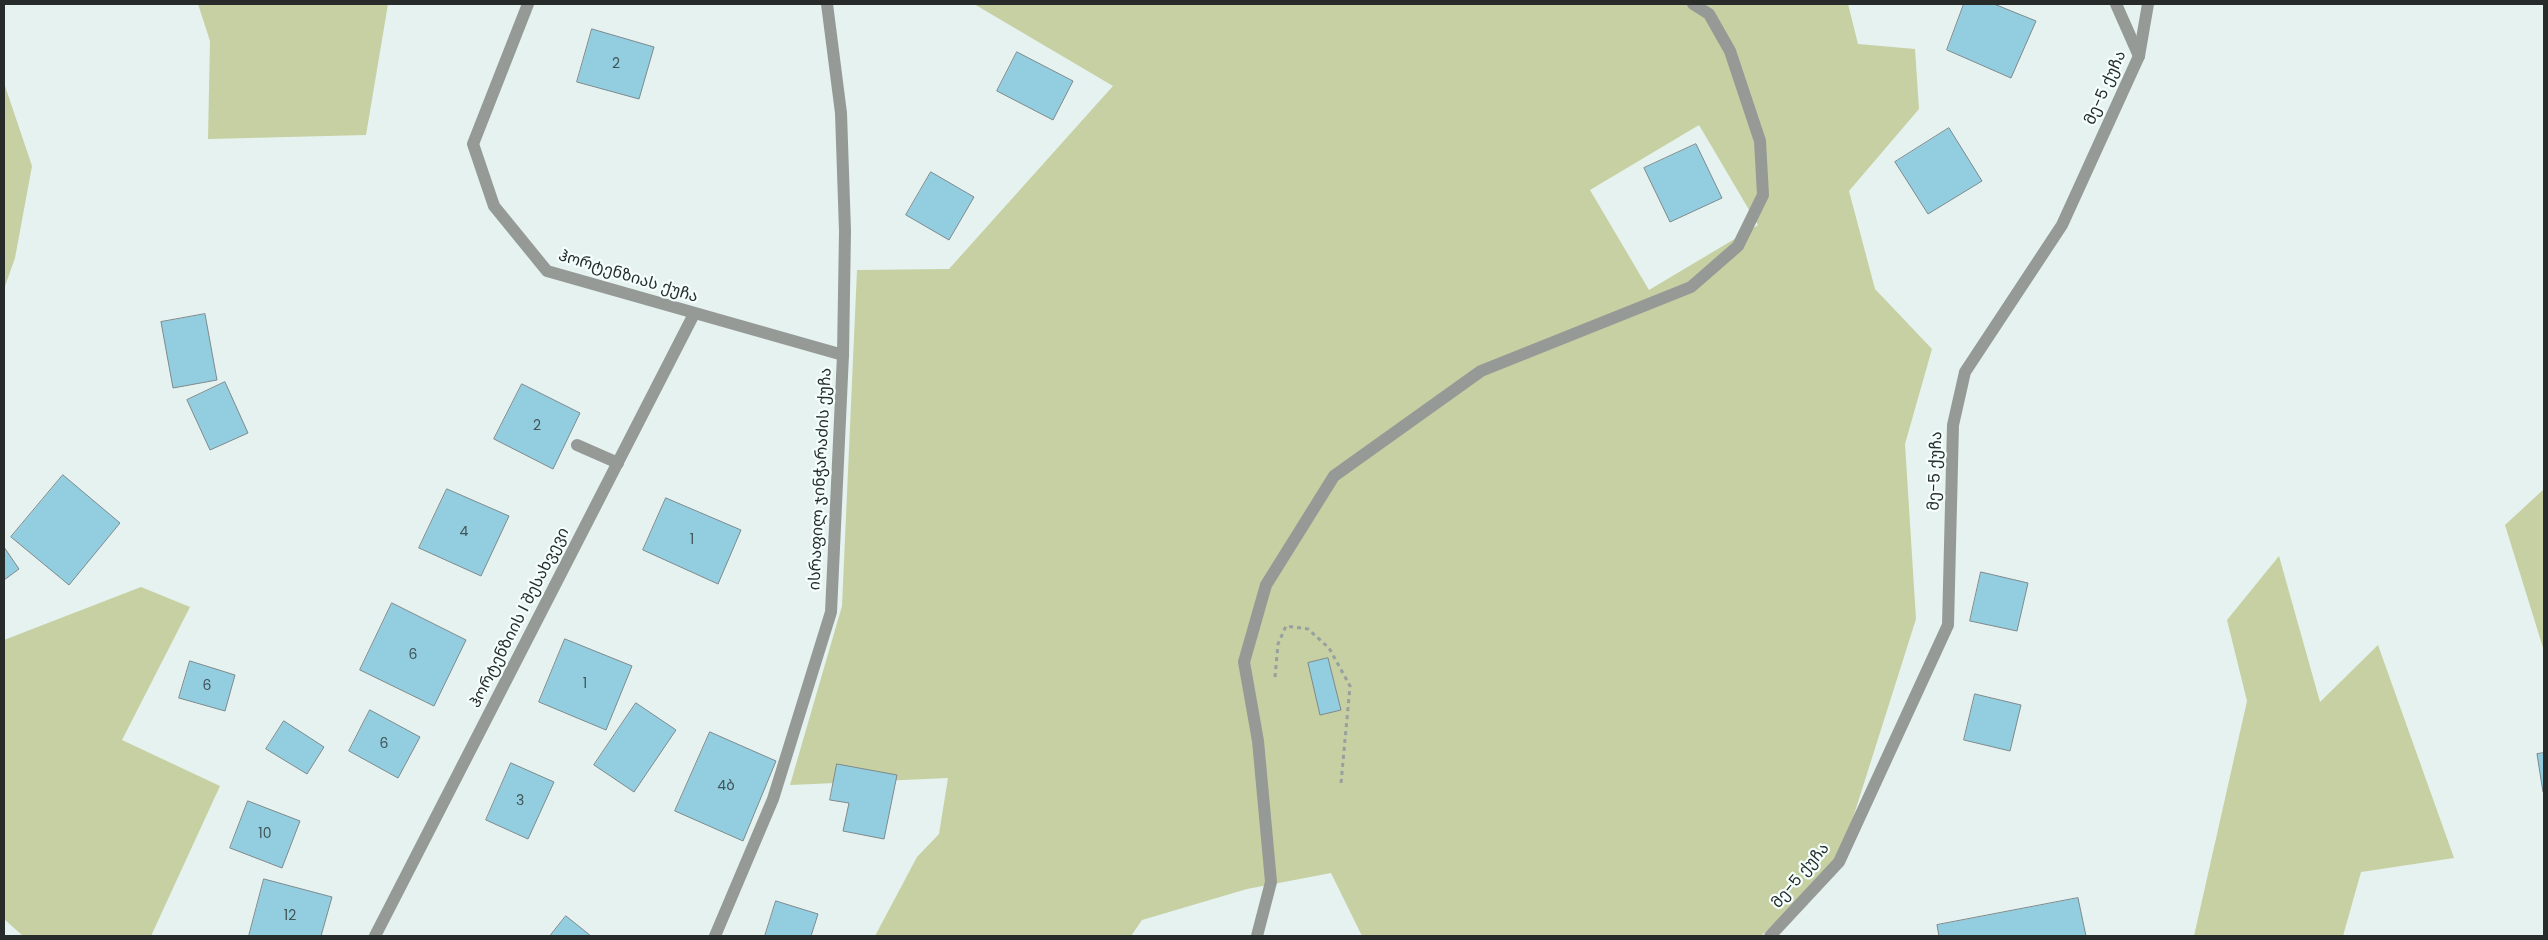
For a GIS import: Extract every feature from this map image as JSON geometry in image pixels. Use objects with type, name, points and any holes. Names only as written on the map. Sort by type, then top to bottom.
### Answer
[{"type":"street","name":"ჰორტენზიას ქუჩა","points":[[528,4],[473,144],[494,206],[547,271],[843,355]]},
{"type":"street","name":"ისრაფილ ჯინჭარაძის ქუჩა","points":[[715,936],[773,799],[831,612],[843,355],[845,231],[841,113],[827,4]]},
{"type":"street","points":[[1258,936],[1271,882],[1258,741],[1244,662],[1266,585],[1334,476],[1481,371],[1691,287],[1738,246],[1763,196],[1760,141],[1730,51],[1709,14],[1694,4]]},
{"type":"street","points":[[2116,4],[2139,56]]},
{"type":"street","name":"მე-5 ქუჩა","points":[[1770,936],[1839,862],[1948,625],[1953,425],[1966,372],[2062,225],[2139,56],[2148,4]]},
{"type":"street","name":"ჰორტენზიის I შესახვევი","points":[[375,936],[694,314]]},
{"type":"street","points":[[577,445],[618,463]]},
{"type":"path","points":[[1274,684],[1278,644],[1286,626],[1308,629],[1329,648],[1350,686],[1342,782]]},
{"type":"green space","points":[[198,4],[388,4],[366,135],[208,139],[210,41]]},
{"type":"green space","points":[[974,4],[1848,4],[1858,44],[1915,49],[1919,109],[1849,191],[1875,289],[1932,349],[1905,444],[1916,619],[1839,862],[1761,936],[1362,936],[1331,873],[1247,889],[1142,920],[1131,936],[875,936],[917,857],[939,834],[948,778],[790,785],[842,606],[857,270],[949,269],[1113,86]],"holes":[[[1699,125],[1758,225],[1649,290],[1590,190]]]},
{"type":"green space","points":[[4,83],[32,166],[15,258],[4,289]]},
{"type":"green space","points":[[2544,489],[2544,651],[2505,525]]},
{"type":"green space","points":[[2279,556],[2320,702],[2378,645],[2454,858],[2361,872],[2343,936],[2194,936],[2247,701],[2227,620]]},
{"type":"green space","points":[[141,587],[190,607],[122,740],[220,786],[151,936],[23,936],[4,919],[4,640]]},
{"type":"building","points":[[1964,4],[1994,4],[2036,21],[2011,78],[1947,50]]},
{"type":"building","points":[[592,29],[654,47],[639,99],[577,82]]},
{"type":"building","points":[[1017,52],[1073,81],[1053,120],[997,91]]},
{"type":"building","points":[[1949,128],[1982,181],[1928,214],[1895,162]]},
{"type":"building","points":[[1696,144],[1722,198],[1670,222],[1644,168]]},
{"type":"building","points":[[931,172],[974,197],[949,240],[906,215]]},
{"type":"building","points":[[205,314],[217,380],[173,388],[161,322]]},
{"type":"building","points":[[225,382],[248,433],[210,450],[187,400]]},
{"type":"building","points":[[522,384],[580,413],[553,469],[494,439]]},
{"type":"building","points":[[63,475],[120,523],[69,585],[11,537]]},
{"type":"building","points":[[447,489],[509,516],[481,576],[419,548]]},
{"type":"building","points":[[666,498],[741,530],[718,584],[643,550]]},
{"type":"building","points":[[4,547],[19,569],[4,580]]},
{"type":"building","points":[[1981,572],[2028,583],[2017,631],[1970,621]]},
{"type":"building","points":[[392,603],[466,640],[434,706],[360,670]]},
{"type":"building","points":[[565,639],[632,666],[606,730],[539,702]]},
{"type":"building","points":[[1328,658],[1341,710],[1320,715],[1308,663]]},
{"type":"building","points":[[190,661],[235,675],[225,711],[179,698]]},
{"type":"building","points":[[1975,694],[2021,705],[2010,751],[1964,740]]},
{"type":"building","points":[[636,703],[676,730],[634,792],[594,765]]},
{"type":"building","points":[[370,710],[420,737],[398,778],[349,751]]},
{"type":"building","points":[[284,721],[324,747],[307,774],[266,749]]},
{"type":"building","points":[[710,732],[776,761],[743,841],[675,811]]},
{"type":"building","points":[[2544,753],[2544,791],[2543,792],[2537,754]]},
{"type":"building","points":[[511,763],[554,782],[528,839],[486,820]]},
{"type":"building","points":[[837,764],[897,775],[884,839],[843,831],[849,803],[830,800]]},
{"type":"building","points":[[248,801],[300,821],[282,868],[230,848]]},
{"type":"building","points":[[264,879],[332,897],[321,936],[249,936]]},
{"type":"building","points":[[2078,898],[2086,936],[1939,936],[1937,925]]},
{"type":"building","points":[[776,901],[818,914],[811,936],[765,936]]},
{"type":"building","points":[[566,916],[591,936],[550,936]]}]
